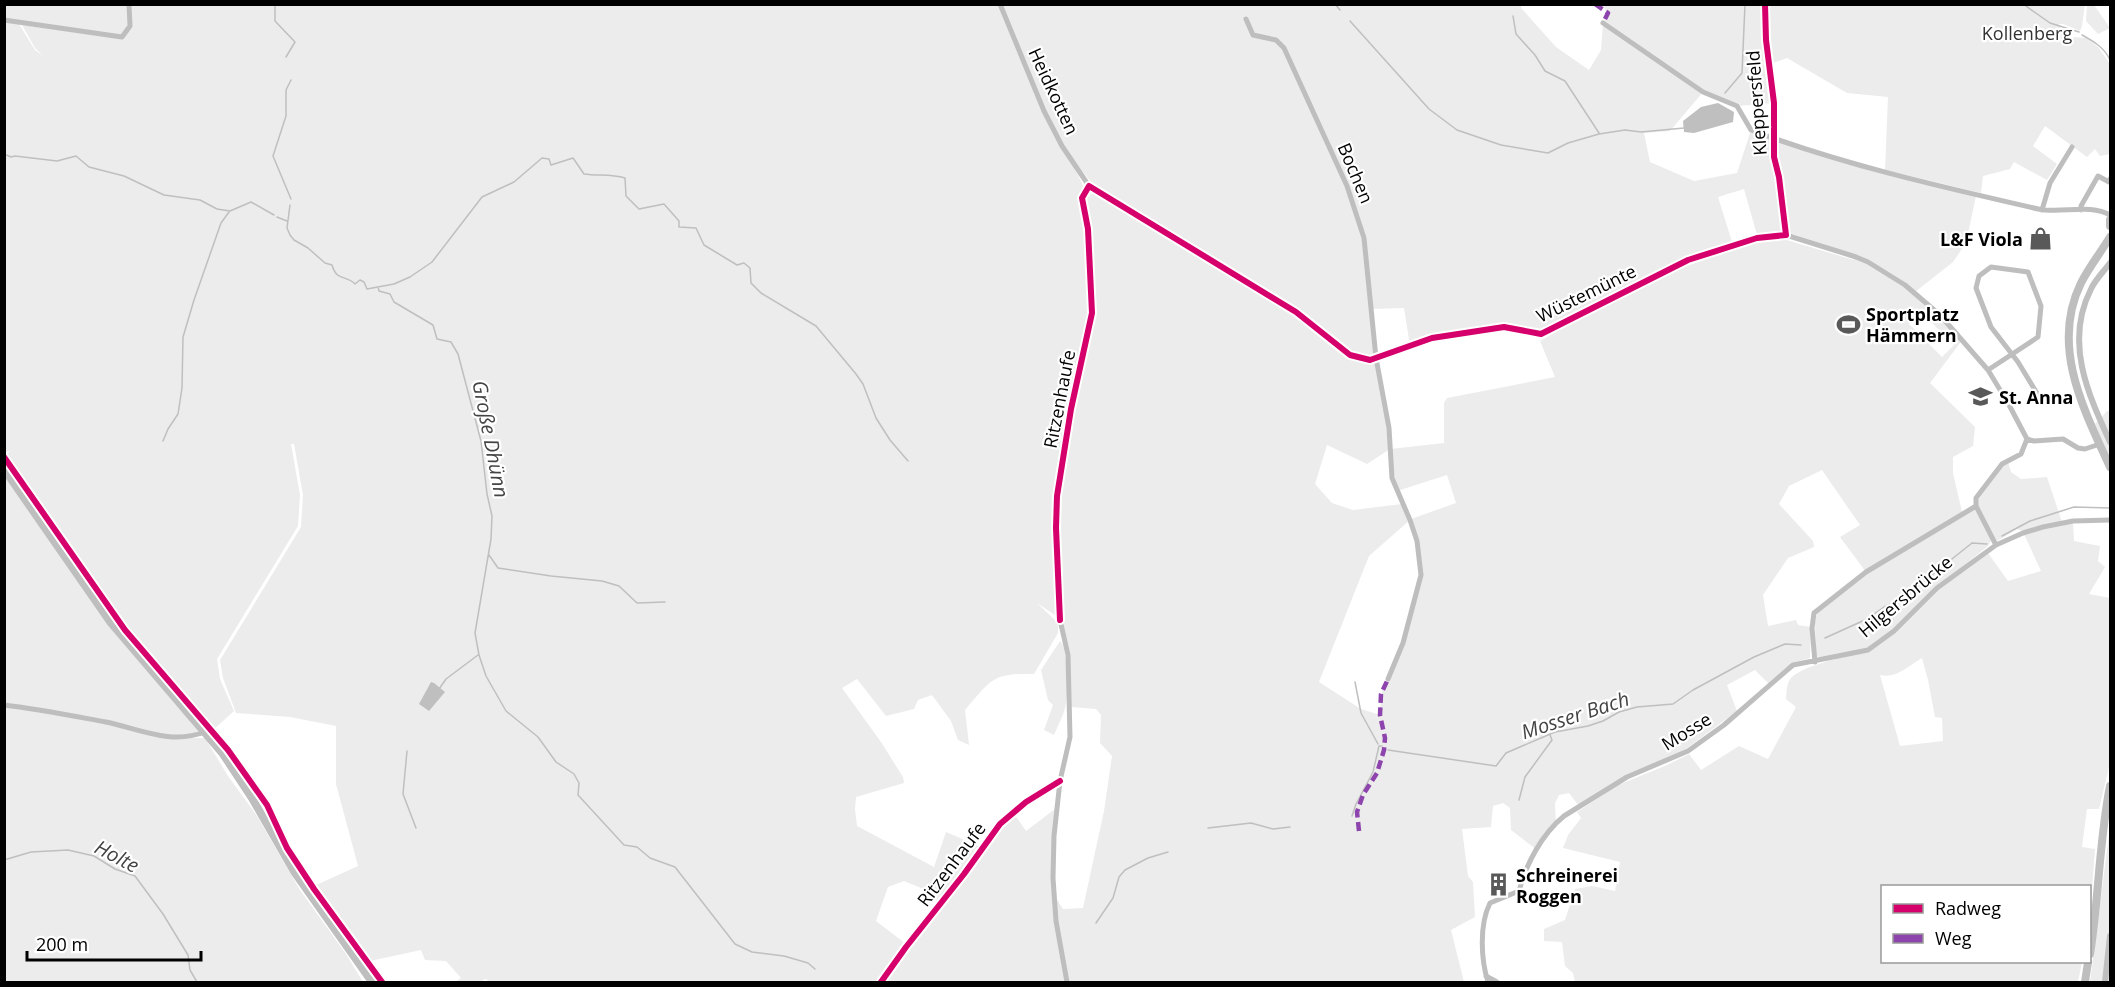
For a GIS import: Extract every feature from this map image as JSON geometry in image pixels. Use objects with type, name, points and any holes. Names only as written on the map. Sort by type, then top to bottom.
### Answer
[{"type":"main road","points":[[2110,218],[2110,226]]},
{"type":"main road","points":[[2110,237],[2081,284],[2071,314],[2069,335],[2072,373],[2078,395],[2110,467]]},
{"type":"main road","points":[[4,469],[111,623],[235,770],[304,887],[372,982]]},
{"type":"main road","points":[[2091,948],[2097,911],[2103,830],[2110,786]]},
{"type":"main road","points":[[2085,982],[2088,963]]},
{"type":"street","points":[[4,20],[122,37],[130,26],[129,4]]},
{"type":"street","name":"Heidkotten","points":[[1000,4],[1048,120],[1062,146],[1089,186]]},
{"type":"street","name":"Kleppersfeld","points":[[1765,4],[1766,40],[1774,103],[1774,157],[1779,177],[1786,235]]},
{"type":"street","name":"Bochen","points":[[1246,19],[1250,30],[1257,37],[1276,40],[1284,48],[1355,207],[1366,248],[1376,358]]},
{"type":"street","points":[[1603,23],[1703,92],[1737,106],[1751,130],[1773,139]]},
{"type":"street","name":"Kleppersfeld","points":[[1773,139],[1885,172],[2042,210],[2098,211],[2110,218]]},
{"type":"street","points":[[2042,210],[2049,183],[2072,147]]},
{"type":"street","points":[[2080,210],[2098,176],[2109,182],[2110,179]]},
{"type":"street","name":"Wüstemünte","points":[[1089,186],[1296,312],[1350,356],[1370,360],[1432,338],[1504,327],[1541,334],[1688,260],[1757,238],[1786,235],[1856,257],[1905,285],[1940,315],[1988,370]]},
{"type":"street","name":"Ritzenhaufe","points":[[1067,982],[1056,921],[1053,878],[1054,836],[1060,780],[1070,737],[1068,654],[1060,620],[1056,528],[1057,496],[1071,409],[1092,313],[1088,229],[1082,198],[1089,186]]},
{"type":"street","points":[[2041,400],[2011,353],[1991,327],[1976,288],[1979,276],[1991,267],[2028,272],[2041,306],[2038,337],[2011,353],[1988,370],[2027,439],[2034,441],[2063,439],[2078,448],[2100,444]]},
{"type":"street","points":[[1376,358],[1389,429],[1392,478],[1417,541],[1421,575],[1403,643],[1388,679]]},
{"type":"street","points":[[1996,545],[1976,506],[1976,498],[2002,464],[2021,454],[2027,439]]},
{"type":"street","points":[[1815,662],[1812,628],[1814,613],[1866,572],[1976,506]]},
{"type":"street","name":"Hilgersbrücke","points":[[1830,659],[1868,650],[1894,631],[1937,588],[1996,545],[2043,527],[2073,521],[2110,520]]},
{"type":"street","name":"Mosse","points":[[1487,979],[1483,938],[1486,911],[1490,903],[1519,891],[1524,874],[1556,823],[1627,777],[1688,751],[1724,725],[1793,665],[1830,659]]},
{"type":"street","points":[[4,705],[109,723],[161,737],[196,735],[205,732]]},
{"type":"street","name":"Ritzenhaufe","points":[[881,982],[1000,824],[1026,802],[1060,780]]},
{"type":"street","points":[[1487,979],[1497,982]]},
{"type":"green space","name":"Kollenberg","points":[[132,4],[1522,4],[1521,8],[1556,47],[1589,70],[1601,50],[1603,23],[1607,13],[1603,5],[2085,4],[2080,31],[2059,24],[2070,43],[2074,37],[2086,38],[2098,47],[2110,64],[2110,154],[2100,156],[2095,149],[2087,157],[2045,126],[2033,146],[2057,164],[2047,180],[2014,162],[2010,169],[1983,176],[1981,193],[1885,170],[1888,97],[1847,93],[1787,58],[1770,64],[1774,103],[1737,106],[1703,92],[1670,131],[1644,133],[1650,162],[1694,181],[1737,173],[1751,130],[1773,139],[1976,196],[1966,243],[1953,262],[1915,292],[1901,280],[1871,263],[1790,233],[1785,221],[1782,232],[1757,235],[1744,189],[1718,197],[1733,245],[1687,257],[1544,330],[1504,327],[1432,338],[1410,346],[1404,308],[1372,309],[1374,356],[1351,352],[1296,310],[1092,183],[1065,150],[1083,185],[1083,203],[1080,204],[1086,229],[1090,312],[1069,409],[1054,496],[1053,526],[1058,617],[1037,603],[1058,623],[1058,633],[1034,674],[1009,675],[994,680],[965,710],[969,745],[958,740],[951,721],[932,695],[918,700],[914,709],[886,716],[857,679],[842,688],[881,742],[903,777],[904,783],[856,797],[857,826],[934,867],[946,832],[981,847],[939,903],[926,890],[904,881],[888,887],[876,921],[906,944],[878,982],[489,982],[486,979],[479,982],[455,982],[461,978],[446,961],[425,960],[421,950],[370,961],[314,886],[358,866],[336,784],[336,726],[290,717],[236,713],[223,678],[220,660],[301,527],[303,495],[294,444],[291,444],[300,495],[298,526],[217,659],[220,679],[234,711],[213,730],[175,683],[134,639],[7,455],[10,451],[5,452],[5,21],[19,24],[35,50],[43,56],[35,48],[22,25],[122,39],[132,27]]},
{"type":"green space","points":[[4,5],[127,5],[129,26],[120,36],[5,18]]},
{"type":"green space","points":[[2087,5],[2094,5],[2110,28],[2098,34],[2086,21]]},
{"type":"green space","points":[[1093,192],[1267,293],[1350,355],[1376,358],[1390,449],[1444,443],[1444,403],[1447,398],[1555,377],[1540,341],[1606,303],[1672,271],[1759,241],[1783,239],[1854,260],[1856,257],[1905,285],[1963,339],[1930,383],[1975,427],[1973,446],[1953,457],[1953,473],[1962,512],[1975,509],[1991,541],[1988,546],[1945,581],[1988,553],[2008,581],[2041,571],[2024,534],[2073,523],[2074,541],[2100,546],[2098,561],[2105,567],[2089,594],[2110,598],[2110,763],[2099,809],[2087,809],[2082,847],[2095,849],[2091,903],[2091,885],[1881,885],[1881,963],[2082,963],[2078,982],[1575,982],[1573,973],[1565,966],[1562,942],[1544,941],[1544,929],[1565,920],[1575,889],[1592,886],[1615,891],[1620,862],[1563,848],[1568,835],[1581,818],[1577,812],[1618,785],[1689,754],[1701,770],[1739,746],[1768,759],[1796,707],[1786,699],[1790,679],[1814,666],[1859,653],[1822,658],[1816,653],[1817,613],[1866,572],[1840,537],[1860,525],[1822,470],[1789,486],[1779,504],[1813,541],[1814,547],[1788,558],[1763,595],[1768,626],[1796,620],[1798,625],[1811,627],[1810,658],[1792,663],[1769,684],[1755,670],[1727,685],[1737,711],[1683,751],[1616,781],[1578,805],[1569,793],[1559,795],[1555,803],[1556,823],[1537,850],[1511,830],[1510,808],[1503,803],[1493,806],[1491,827],[1462,829],[1468,876],[1473,882],[1475,917],[1451,930],[1464,982],[884,982],[966,876],[1001,826],[1015,815],[1026,831],[1055,809],[1054,895],[1063,909],[1083,908],[1104,811],[1112,756],[1100,743],[1101,715],[1096,709],[1071,707],[1063,623],[1060,497],[1074,410],[1095,313],[1091,229],[1085,203]],"holes":[[[1921,312],[1954,345],[1942,357],[1909,324]],[[1327,445],[1367,464],[1390,449],[1397,491],[1447,475],[1456,503],[1411,519],[1402,504],[1353,510],[1332,503],[1315,484]],[[1410,520],[1421,575],[1403,643],[1381,694],[1380,715],[1361,709],[1319,682],[1369,556]],[[1922,658],[1935,717],[1942,718],[1943,741],[1900,746],[1880,675],[1897,673]]]},
{"type":"green space","points":[[2108,410],[2110,415],[2110,460],[2095,424]]},
{"type":"green space","points":[[2008,462],[2011,472],[2021,479],[2047,477],[2062,522],[2022,531],[2017,529],[1997,541],[1978,505],[1978,500]]},
{"type":"green space","points":[[4,476],[98,608],[201,732],[155,737],[205,738],[228,776],[257,816],[300,890],[363,982],[5,982]]},
{"type":"green space","points":[[1060,641],[1065,651],[1067,697],[1054,735],[1044,730],[1053,705],[1048,700],[1041,670]]},
{"type":"green space","points":[[2110,827],[2110,982],[2090,982]]},
{"type":"shaded area","points":[[1718,103],[1734,112],[1733,122],[1694,133],[1684,132],[1683,121],[1701,107]]},
{"type":"shaded area","points":[[431,682],[445,692],[429,711],[419,704]]},
{"type":"waterway","name":"Große Dhünn","points":[[275,4],[275,21],[295,42],[286,57]]},
{"type":"waterway","points":[[1335,4],[1340,10]]},
{"type":"waterway","points":[[1725,93],[1742,73],[1745,4]]},
{"type":"waterway","points":[[2023,4],[2050,23],[2079,32]]},
{"type":"waterway","points":[[1513,16],[1516,34],[1535,55],[1545,71],[1565,81],[1599,133]]},
{"type":"waterway","points":[[1350,21],[1429,109],[1457,130],[1501,145],[1548,153],[1568,143],[1599,134],[1625,130],[1641,132],[1684,128]]},
{"type":"waterway","points":[[2082,35],[2102,48],[2110,60]]},
{"type":"waterway","name":"Große Dhünn","points":[[291,80],[286,90],[286,116],[273,156],[291,199]]},
{"type":"waterway","points":[[4,154],[11,157],[57,161],[76,156],[89,167],[124,176],[164,195],[200,200],[217,209],[230,211],[251,202],[274,215]]},
{"type":"waterway","points":[[290,205],[287,228],[294,240],[308,248],[325,263],[332,265],[336,274],[355,284],[360,280],[364,282],[367,289],[394,284],[410,277],[432,262],[482,197],[514,182],[542,158],[549,159],[551,165],[573,158],[584,174],[625,178],[626,196],[639,209],[664,204],[679,221],[679,227],[696,228],[704,245],[737,265],[744,263],[750,268],[751,283],[761,293],[816,326],[863,384],[876,418],[890,440],[908,461]]},
{"type":"waterway","points":[[163,441],[178,414],[182,388],[183,337],[221,223],[229,212]]},
{"type":"waterway","points":[[277,217],[287,221]]},
{"type":"waterway","points":[[2110,263],[2093,286],[2083,309],[2079,329],[2079,348],[2087,386],[2110,442]]},
{"type":"waterway","name":"Große Dhünn","points":[[378,287],[379,291],[390,294],[394,302],[433,325],[437,339],[451,342],[458,354],[481,441],[492,516],[491,539],[475,633],[486,676],[506,711],[538,737],[556,762],[574,774],[579,783],[578,795],[624,845],[637,847],[650,858],[675,867],[735,944],[752,952],[784,956],[808,963],[815,969]]},
{"type":"waterway","name":"Mosser Bach","points":[[2002,536],[2030,521],[2074,507],[2110,508]]},
{"type":"waterway","name":"Mosser Bach","points":[[1825,638],[1867,619],[1903,598],[1972,543],[1987,544]]},
{"type":"waterway","points":[[489,555],[498,568],[602,581],[619,586],[637,603],[665,602]]},
{"type":"waterway","name":"Mosser Bach","points":[[1388,750],[1496,766],[1506,753],[1555,732],[1588,726],[1619,712],[1637,707],[1673,704],[1693,690],[1754,657],[1785,644],[1801,645]]},
{"type":"waterway","points":[[439,689],[446,679],[478,655]]},
{"type":"waterway","points":[[1355,682],[1361,713],[1378,744]]},
{"type":"waterway","points":[[1519,800],[1525,777],[1552,740],[1550,735]]},
{"type":"waterway","name":"Mosser Bach","points":[[1352,816],[1373,772],[1379,746],[1382,746]]},
{"type":"waterway","points":[[407,751],[403,794],[416,828]]},
{"type":"waterway","name":"Mosser Bach","points":[[1208,828],[1251,823],[1273,829],[1290,827]]},
{"type":"waterway","name":"Holte","points":[[4,860],[31,852],[68,850],[94,856],[115,869],[135,876],[163,914],[188,955],[190,970],[197,982]]},
{"type":"waterway","name":"Mosser Bach","points":[[1096,923],[1113,898],[1119,877],[1125,870],[1148,858],[1168,852]]},
{"type":"waterway","points":[[2105,982],[2110,936]]},
{"type":"marked path","points":[[1595,4],[1608,13],[1603,23]]},
{"type":"marked path","points":[[1359,831],[1357,812],[1363,795],[1377,773],[1384,750],[1385,738],[1380,715],[1381,694],[1388,679]]},
{"type":"cycle path","points":[[1060,620],[1057,496],[1071,409],[1092,313],[1088,229],[1082,198],[1089,186],[1296,312],[1350,355],[1370,360],[1432,338],[1504,327],[1541,334],[1688,260],[1757,238],[1786,235],[1779,177],[1774,157],[1774,103],[1766,40],[1765,4]]},
{"type":"cycle path","points":[[4,457],[125,630],[228,750],[267,805],[287,848],[314,889],[382,982]]},
{"type":"cycle path","points":[[881,982],[1000,824],[1026,802],[1060,781]]},
{"type":"place","name":"L&F Viola","points":[[2041,239]]},
{"type":"place","name":"Sportplatz Hämmern","points":[[1848,324]]},
{"type":"place","name":"St. Anna","points":[[1981,397]]},
{"type":"place","name":"Schreinerei Roggen","points":[[1498,885]]}]
